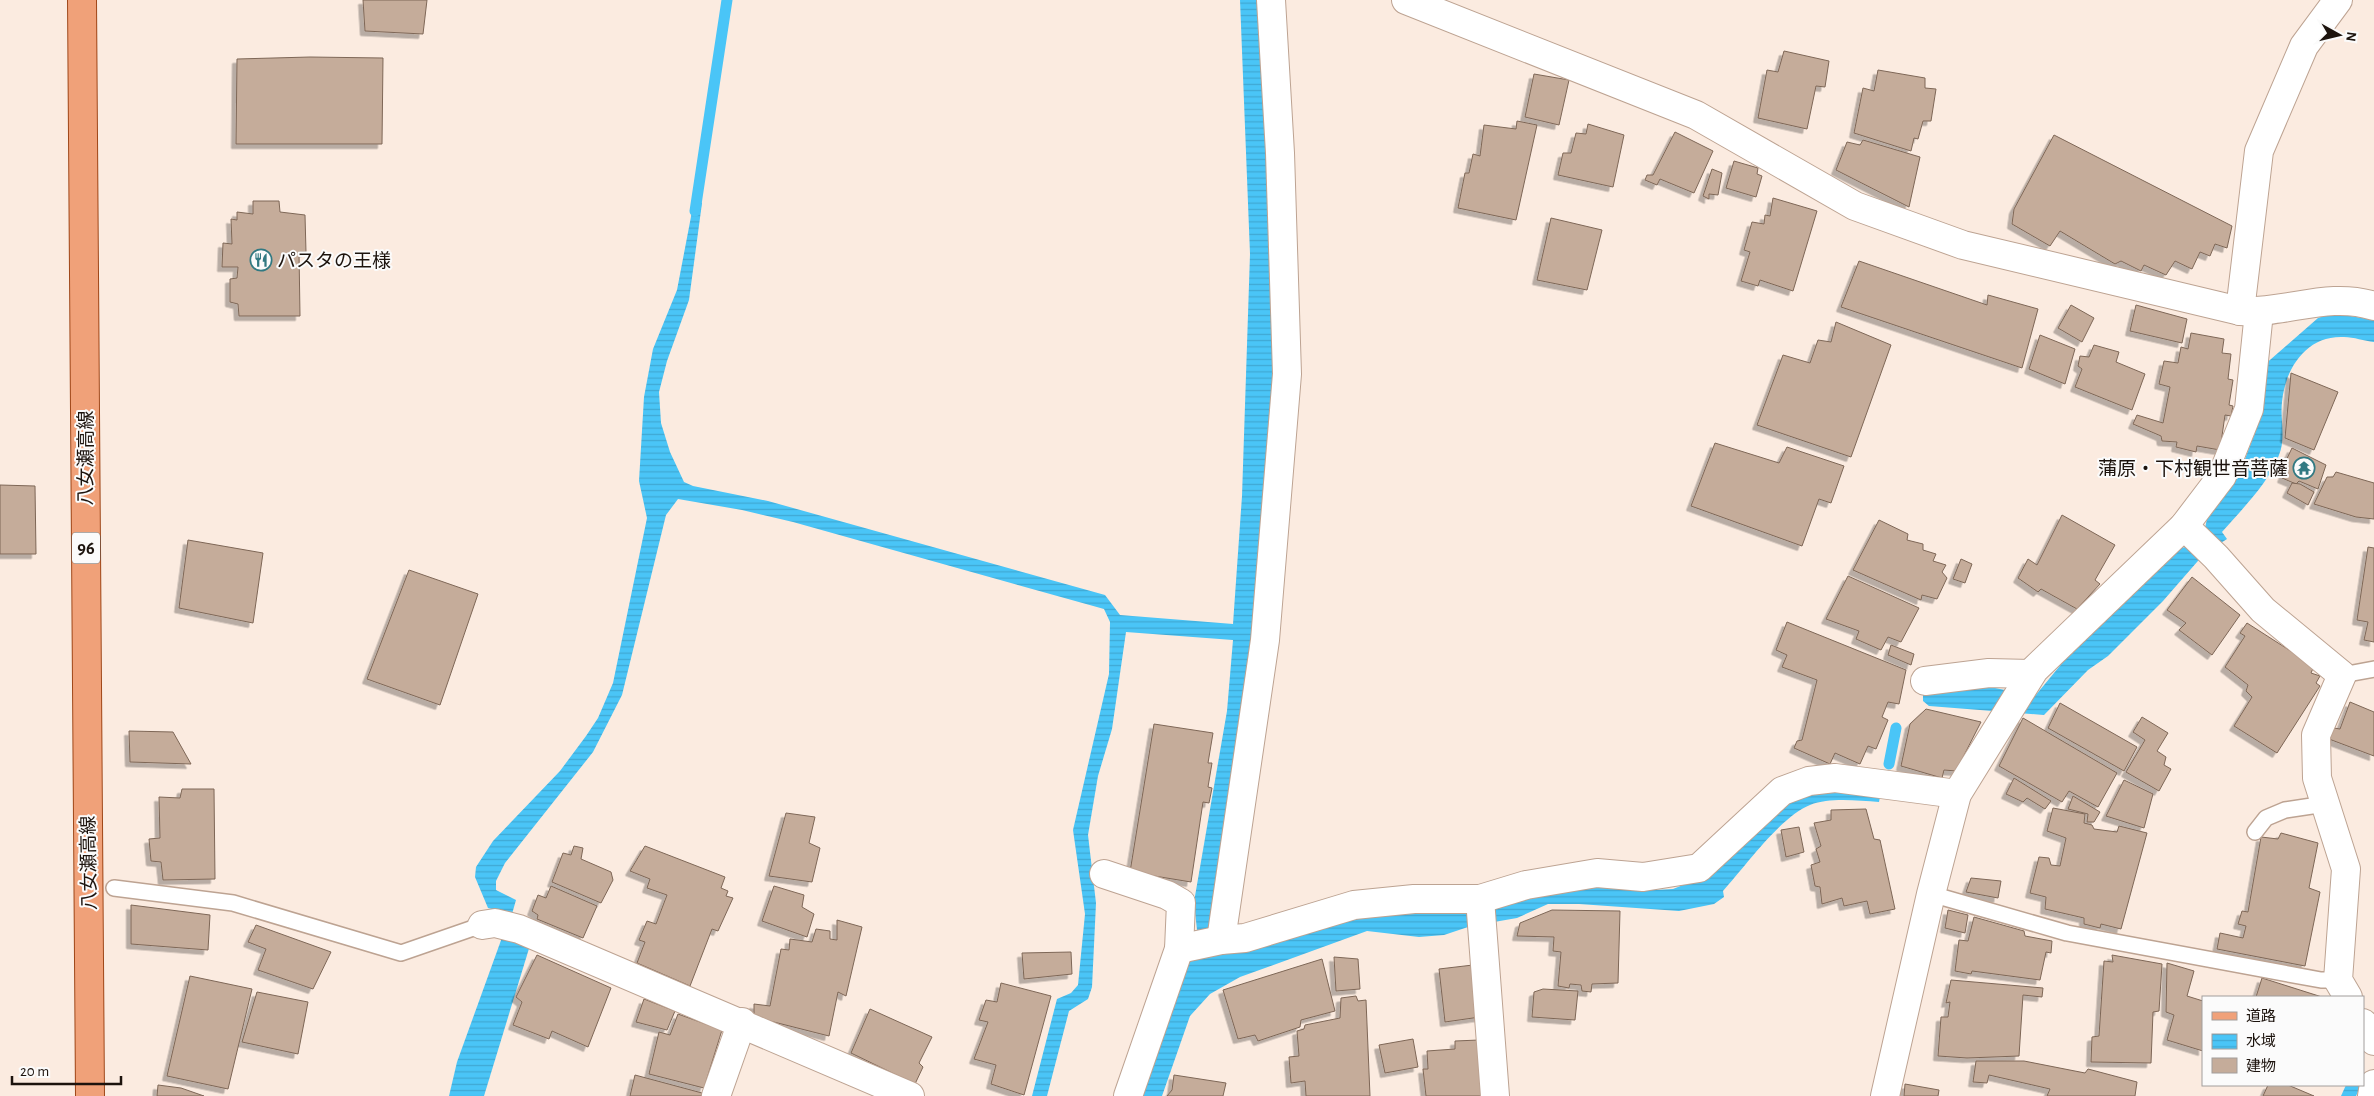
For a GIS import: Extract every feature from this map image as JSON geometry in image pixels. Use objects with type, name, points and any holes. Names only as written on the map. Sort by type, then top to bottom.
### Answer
[{"type":"main road","name":"八女瀬高線","points":[[82,0],[90,1096]]},
{"type":"street","points":[[1221,940],[1265,640],[1287,374],[1280,153],[1271,0]]},
{"type":"street","points":[[1406,0],[1696,115],[1856,206],[1963,245],[2250,312],[2309,302],[2357,300],[2374,306]]},
{"type":"street","points":[[1885,1096],[1931,894],[1958,794],[2020,693],[2188,530],[2222,476],[2249,409],[2250,312],[2259,151],[2304,46],[2338,0]]},
{"type":"street","points":[[2188,530],[2216,557],[2263,610],[2342,675],[2316,734],[2317,778],[2346,869],[2343,989]]},
{"type":"street","points":[[1925,680],[1988,673],[2020,693]]},
{"type":"street","points":[[1181,949],[1221,940],[1245,938],[1354,905],[1414,899],[1480,900],[1526,885],[1597,873],[1643,877],[1699,868],[1782,791],[1809,781],[1835,778],[1958,794]]},
{"type":"street","points":[[1104,874],[1167,895],[1181,903],[1181,949],[1128,1096]]},
{"type":"street","points":[[1480,900],[1484,931],[1495,1096]]},
{"type":"street","points":[[482,925],[495,923],[512,927],[742,1022],[910,1096]]},
{"type":"street","points":[[716,1096],[742,1022]]},
{"type":"street","points":[[2372,1096],[2374,1084]]},
{"type":"lane","points":[[2342,675],[2374,669]]},
{"type":"lane","points":[[2255,832],[2266,818],[2285,810],[2325,804]]},
{"type":"lane","points":[[114,888],[233,903],[401,953],[482,925]]},
{"type":"lane","points":[[1931,894],[2067,934],[2199,956],[2321,980],[2343,989]]},
{"type":"water","points":[[1240,0],[1262,0],[1275,361],[1257,619],[1216,934],[1547,887],[1619,885],[1654,890],[1673,889],[1703,877],[1786,801],[1816,788],[1881,792],[1879,802],[1827,801],[1810,805],[1799,811],[1764,843],[1723,891],[1724,897],[1714,904],[1679,911],[1579,904],[1548,904],[1517,918],[1471,926],[1444,935],[1419,937],[1367,931],[1240,977],[1210,994],[1190,1016],[1162,1096],[1138,1096],[1197,930],[1194,902],[1227,711],[1233,640],[1126,632],[1112,729],[1098,776],[1088,835],[1096,903],[1092,987],[1088,999],[1069,1011],[1047,1096],[1032,1096],[1057,999],[1071,993],[1078,985],[1085,914],[1073,830],[1109,674],[1110,622],[1104,609],[793,522],[742,510],[678,499],[666,515],[622,695],[593,752],[505,863],[496,881],[496,890],[516,900],[512,914],[488,908],[475,877],[476,867],[493,841],[560,771],[598,718],[613,683],[647,518],[639,481],[644,397],[653,349],[677,290],[694,201],[697,198],[702,203],[689,300],[667,361],[659,392],[661,423],[670,452],[684,482],[693,486],[768,501],[1105,595],[1120,615],[1233,624],[1242,496],[1250,254]]},
{"type":"water","points":[[2333,313],[2374,320],[2374,342],[2348,337],[2331,338],[2308,348],[2300,356],[2293,366],[2284,390],[2281,449],[2268,476],[2254,496],[2222,532],[2227,539],[2204,554],[2163,601],[2108,656],[2088,670],[2044,715],[1929,706],[1923,701],[1923,695],[1935,691],[1980,685],[2035,696],[2068,656],[2157,569],[2181,548],[2191,546],[2204,533],[2208,514],[2245,459],[2256,430],[2263,366],[2318,318]]},
{"type":"water","points":[[504,932],[531,942],[484,1096],[449,1096],[457,1062]]},
{"type":"water","points":[[2346,1086],[2361,1086],[2356,1096],[2341,1096]]},
{"type":"building","points":[[363,0],[427,0],[423,34],[365,31]]},
{"type":"building","points":[[1784,51],[1829,61],[1825,87],[1816,86],[1807,129],[1758,118],[1767,70],[1778,72]]},
{"type":"building","points":[[383,58],[382,144],[236,144],[237,59]]},
{"type":"building","points":[[1878,70],[1925,78],[1925,88],[1936,89],[1931,121],[1923,121],[1918,139],[1914,138],[1911,151],[1854,133],[1863,88],[1874,91]]},
{"type":"building","points":[[1534,74],[1569,80],[1559,125],[1525,117]]},
{"type":"building","points":[[1517,121],[1537,125],[1516,220],[1458,208],[1465,173],[1469,173],[1473,154],[1480,156],[1484,125],[1516,129]]},
{"type":"building","points":[[1588,124],[1624,135],[1613,187],[1558,175],[1563,153],[1571,153],[1576,133],[1586,134]]},
{"type":"building","points":[[1675,132],[1713,151],[1694,193],[1660,179],[1657,185],[1645,180],[1647,175],[1653,175]]},
{"type":"building","points":[[2054,135],[2232,226],[2227,248],[2215,244],[2210,256],[2200,252],[2192,269],[2175,261],[2166,275],[2144,265],[2141,271],[2121,261],[2115,264],[2060,231],[2050,246],[2012,224],[2014,209]]},
{"type":"building","points":[[1863,140],[1920,157],[1909,207],[1836,170],[1847,142],[1860,145]]},
{"type":"building","points":[[1734,161],[1758,168],[1757,174],[1762,176],[1756,197],[1726,188]]},
{"type":"building","points":[[1712,169],[1722,173],[1718,195],[1709,194],[1709,199],[1703,196]]},
{"type":"building","points":[[1773,198],[1817,211],[1793,291],[1760,280],[1758,286],[1741,281],[1750,252],[1744,250],[1752,222],[1764,224],[1765,215],[1770,216]]},
{"type":"building","name":"パスタの王様","points":[[253,201],[279,201],[280,212],[305,215],[306,252],[299,252],[300,316],[239,316],[238,304],[230,302],[230,279],[237,278],[238,267],[222,267],[223,243],[232,244],[231,219],[237,220],[237,212],[253,214]]},
{"type":"building","points":[[1551,218],[1602,230],[1587,290],[1537,280]]},
{"type":"building","points":[[1859,261],[1987,305],[1988,295],[2038,309],[2022,368],[1841,307]]},
{"type":"building","points":[[2071,305],[2094,318],[2082,342],[2058,328]]},
{"type":"building","points":[[2136,305],[2187,319],[2182,343],[2130,331]]},
{"type":"building","points":[[1836,322],[1891,345],[1851,457],[1757,425],[1783,355],[1810,363],[1818,340],[1831,342]]},
{"type":"building","points":[[2191,333],[2224,339],[2222,353],[2231,354],[2228,379],[2233,380],[2229,405],[2233,406],[2231,416],[2225,415],[2220,450],[2197,446],[2196,452],[2176,447],[2177,442],[2162,441],[2161,436],[2133,424],[2137,415],[2163,423],[2170,387],[2159,384],[2164,361],[2178,363],[2181,347],[2188,349]]},
{"type":"building","points":[[2040,335],[2075,349],[2065,384],[2029,369]]},
{"type":"building","points":[[2094,345],[2119,352],[2116,362],[2145,374],[2132,410],[2075,387],[2082,369],[2078,366],[2080,356],[2089,357]]},
{"type":"building","points":[[2291,373],[2338,392],[2314,450],[2285,438]]},
{"type":"building","points":[[1715,443],[1779,463],[1787,447],[1844,466],[1831,503],[1819,499],[1802,546],[1691,506]]},
{"type":"building","name":"蒲原・下村観世音菩薩","points":[[2292,448],[2326,465],[2318,489],[2299,481],[2296,484],[2282,478],[2284,473],[2281,471]]},
{"type":"building","points":[[2336,472],[2374,483],[2374,519],[2356,517],[2314,504],[2327,477],[2333,477]]},
{"type":"building","points":[[2292,483],[2300,484],[2314,492],[2308,505],[2287,493]]},
{"type":"building","points":[[0,485],[35,486],[36,554],[0,554]]},
{"type":"building","points":[[2062,515],[2115,545],[2095,580],[2100,584],[2077,609],[2041,589],[2038,592],[2018,578],[2028,559],[2037,565]]},
{"type":"building","points":[[1879,520],[1908,534],[1907,540],[1923,544],[1923,550],[1936,554],[1933,561],[1946,565],[1942,572],[1947,578],[1937,599],[1922,595],[1921,600],[1853,570]]},
{"type":"building","points":[[188,540],[263,553],[253,623],[179,608]]},
{"type":"building","points":[[2368,547],[2374,548],[2374,642],[2364,640],[2368,622],[2357,620]]},
{"type":"building","points":[[1961,559],[1972,564],[1965,583],[1953,579]]},
{"type":"building","points":[[409,570],[478,594],[440,705],[367,679]]},
{"type":"building","points":[[1848,576],[1919,608],[1901,642],[1888,637],[1881,650],[1856,639],[1859,631],[1826,619]]},
{"type":"building","points":[[2192,577],[2240,615],[2212,655],[2179,630],[2186,623],[2167,610]]},
{"type":"building","points":[[1787,622],[1906,670],[1899,704],[1888,702],[1882,717],[1888,720],[1876,749],[1868,746],[1860,764],[1835,753],[1830,764],[1794,748],[1797,741],[1802,740],[1817,680],[1782,667],[1787,655],[1776,650]]},
{"type":"building","points":[[2247,623],[2314,666],[2311,673],[2320,676],[2316,683],[2320,686],[2277,753],[2234,726],[2252,697],[2246,691],[2248,685],[2225,667],[2245,636],[2240,633]]},
{"type":"building","points":[[1891,645],[1914,654],[1911,665],[1888,655]]},
{"type":"building","points":[[2350,702],[2374,712],[2374,756],[2329,739],[2334,728],[2340,729]]},
{"type":"building","points":[[2060,703],[2137,747],[2124,771],[2048,728]]},
{"type":"building","points":[[1926,709],[1981,722],[1956,771],[1944,770],[1942,778],[1901,766],[1910,724]]},
{"type":"building","points":[[2142,717],[2168,733],[2157,751],[2166,757],[2164,765],[2171,769],[2159,791],[2126,772],[2145,740],[2133,732]]},
{"type":"building","points":[[2023,718],[2117,773],[2098,807],[2069,791],[2062,802],[1999,766]]},
{"type":"building","points":[[1154,724],[1213,733],[1208,763],[1212,763],[1208,787],[1212,788],[1209,803],[1203,802],[1191,882],[1130,872]]},
{"type":"building","points":[[129,731],[173,732],[191,764],[130,762]]},
{"type":"building","points":[[2014,778],[2051,801],[2045,809],[2027,798],[2023,802],[2006,794]]},
{"type":"building","points":[[2124,780],[2153,794],[2144,828],[2106,816]]},
{"type":"building","points":[[182,789],[214,789],[215,879],[163,880],[161,862],[151,861],[149,839],[160,838],[159,797],[180,798]]},
{"type":"building","points":[[2073,796],[2100,812],[2094,822],[2087,822],[2088,814],[2068,809]]},
{"type":"building","points":[[2053,808],[2085,814],[2084,823],[2092,825],[2094,829],[2117,832],[2119,826],[2147,833],[2121,929],[2101,924],[2100,928],[2084,924],[2084,918],[2045,909],[2046,897],[2030,893],[2039,857],[2049,858],[2051,865],[2060,866],[2066,838],[2047,831]]},
{"type":"building","points":[[1866,809],[1874,839],[1880,840],[1895,909],[1870,914],[1867,901],[1844,906],[1842,898],[1822,904],[1820,887],[1815,886],[1811,865],[1820,862],[1816,849],[1821,846],[1814,823],[1831,820],[1831,810]]},
{"type":"building","points":[[786,813],[815,817],[809,843],[820,848],[812,882],[769,876]]},
{"type":"building","points":[[1799,827],[1804,852],[1786,857],[1781,830]]},
{"type":"building","points":[[2281,833],[2318,843],[2309,888],[2320,892],[2305,966],[2217,949],[2220,933],[2243,938],[2246,926],[2238,924],[2242,911],[2248,912],[2261,837],[2278,839]]},
{"type":"building","points":[[574,846],[583,848],[581,859],[611,872],[613,880],[601,903],[552,882],[563,853],[571,855]]},
{"type":"building","points":[[645,846],[725,877],[721,888],[728,891],[726,896],[733,898],[718,931],[712,929],[690,986],[637,963],[645,942],[639,940],[647,921],[656,924],[667,895],[647,888],[650,879],[630,871]]},
{"type":"building","points":[[1971,878],[2001,881],[1998,898],[1966,892]]},
{"type":"building","points":[[551,886],[597,906],[583,938],[537,919],[538,915],[532,911],[538,895],[546,898]]},
{"type":"building","points":[[774,886],[804,895],[802,907],[814,914],[807,937],[762,921]]},
{"type":"building","points":[[131,905],[210,915],[208,950],[131,944]]},
{"type":"building","points":[[1552,910],[1620,911],[1618,983],[1592,984],[1591,992],[1582,991],[1581,985],[1570,984],[1569,988],[1558,986],[1561,952],[1553,951],[1554,937],[1517,936],[1520,923]]},
{"type":"building","points":[[1948,910],[1968,915],[1965,933],[1945,928]]},
{"type":"building","points":[[1974,917],[2024,931],[2025,936],[2052,941],[2051,953],[2046,952],[2040,980],[1972,971],[1971,974],[1955,971],[1959,940],[1968,941]]},
{"type":"building","points":[[837,920],[862,927],[846,996],[838,992],[829,1036],[754,1017],[754,1004],[770,1006],[781,949],[789,950],[790,939],[812,942],[816,929],[830,931],[830,939],[837,940]]},
{"type":"building","points":[[256,925],[331,952],[313,989],[258,970],[266,949],[248,942]]},
{"type":"building","points":[[1071,952],[1072,974],[1024,979],[1022,953]]},
{"type":"building","points":[[537,955],[611,988],[588,1047],[552,1031],[549,1039],[513,1025],[522,1002],[516,997]]},
{"type":"building","points":[[2112,955],[2162,964],[2159,1011],[2153,1012],[2151,1063],[2091,1062],[2092,1037],[2099,1036],[2104,961],[2113,962]]},
{"type":"building","points":[[1334,957],[1358,959],[1360,989],[1336,991]]},
{"type":"building","points":[[1322,959],[1335,1011],[1301,1020],[1300,1027],[1258,1041],[1255,1035],[1238,1039],[1223,990]]},
{"type":"building","points":[[2167,963],[2194,971],[2187,996],[2202,1001],[2202,1051],[2167,1040],[2174,1015],[2166,1012]]},
{"type":"building","points":[[1473,965],[1480,1017],[1445,1022],[1439,969]]},
{"type":"building","points":[[190,976],[252,989],[228,1089],[167,1076]]},
{"type":"building","points":[[2262,978],[2319,996],[2256,996]]},
{"type":"building","points":[[1951,980],[2043,988],[2042,997],[2023,995],[2019,1056],[1967,1058],[1938,1056],[1941,1017],[1948,1017],[1950,1002],[1946,1003]]},
{"type":"building","points":[[1001,983],[1051,996],[1024,1095],[991,1084],[996,1065],[974,1059],[988,1022],[979,1020],[986,1000],[997,1002]]},
{"type":"building","points":[[1543,989],[1578,991],[1575,1020],[1532,1017],[1534,992]]},
{"type":"building","points":[[257,992],[308,1002],[298,1054],[242,1042]]},
{"type":"building","points":[[1356,996],[1358,1001],[1366,1000],[1370,1096],[1306,1096],[1305,1081],[1291,1083],[1289,1057],[1299,1056],[1297,1031],[1304,1029],[1305,1025],[1340,1018],[1341,998]]},
{"type":"building","points":[[644,999],[675,1011],[667,1030],[636,1022]]},
{"type":"building","points":[[870,1009],[932,1037],[919,1063],[923,1067],[915,1084],[851,1053]]},
{"type":"building","points":[[678,1014],[722,1030],[704,1088],[649,1074],[659,1032],[670,1035]]},
{"type":"building","points":[[1413,1039],[1418,1067],[1385,1073],[1379,1045]]},
{"type":"building","points":[[1479,1040],[1486,1096],[1426,1096],[1423,1069],[1428,1069],[1427,1051],[1455,1049],[1455,1041]]},
{"type":"building","points":[[1976,1061],[2024,1061],[2085,1073],[2088,1069],[2137,1082],[2135,1096],[2047,1096],[2050,1089],[1989,1075],[1987,1083],[1973,1082]]},
{"type":"building","points":[[635,1075],[702,1093],[702,1096],[630,1096]]},
{"type":"building","points":[[1174,1075],[1226,1083],[1223,1096],[1167,1096],[1172,1090]]},
{"type":"building","points":[[1905,1084],[1939,1090],[1938,1096],[1904,1096]]},
{"type":"building","points":[[158,1085],[181,1088],[204,1096],[157,1096]]},
{"type":"building","points":[[2268,1086],[2290,1086],[2314,1096],[2263,1096]]},
{"type":"waterway","points":[[695,211],[727,0]]},
{"type":"waterway","points":[[1889,764],[1896,728]]},
{"type":"place","name":"パスタの王様","points":[[261,260]]},
{"type":"place","name":"蒲原・下村観世音菩薩","points":[[2304,468]]}]
